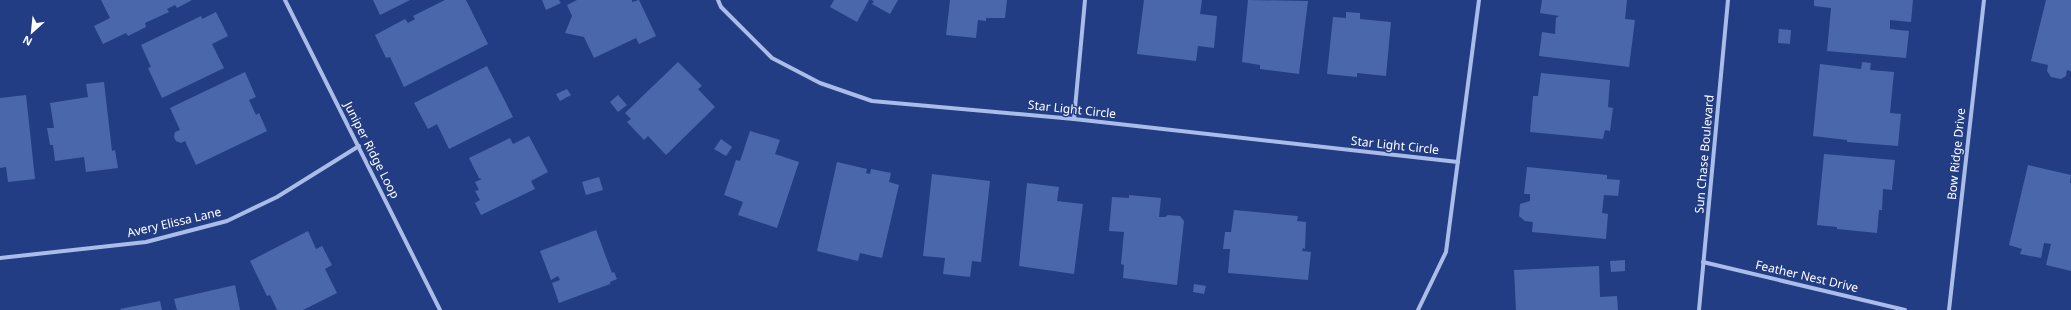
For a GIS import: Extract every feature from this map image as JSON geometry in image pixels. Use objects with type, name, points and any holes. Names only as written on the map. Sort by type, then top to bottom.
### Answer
[{"type":"street","name":"Juniper Ridge Loop","points":[[285,0],[440,310]]},
{"type":"street","name":"Star Light Circle","points":[[718,0],[721,7],[772,58],[820,83],[872,101],[1074,119],[1458,162]]},
{"type":"street","points":[[1074,119],[1085,0]]},
{"type":"street","points":[[1418,310],[1446,252],[1479,0]]},
{"type":"street","name":"Sun Chase Boulevard","points":[[1699,310],[1728,0]]},
{"type":"street","name":"Bow Ridge Drive","points":[[1949,310],[1984,0]]},
{"type":"street","name":"Avery Elissa Lane","points":[[0,258],[146,242],[227,221],[277,197],[358,146]]},
{"type":"street","name":"Feather Nest Drive","points":[[1704,262],[1905,310]]},
{"type":"building","points":[[101,0],[192,0],[177,8],[175,5],[167,9],[169,12],[145,23],[146,27],[128,36],[126,33],[103,44],[94,26],[110,18]]},
{"type":"building","points":[[373,0],[410,0],[380,15]]},
{"type":"building","points":[[445,0],[466,0],[488,44],[404,87],[390,57],[386,58],[375,35],[405,19],[408,23],[415,19],[413,16]]},
{"type":"building","points":[[542,0],[559,0],[561,3],[546,10]]},
{"type":"building","points":[[577,0],[632,0],[632,2],[639,0],[656,36],[639,44],[636,38],[594,58],[584,37],[565,33],[572,16],[567,5]]},
{"type":"building","points":[[834,0],[869,0],[857,22],[830,7]]},
{"type":"building","points":[[871,0],[898,0],[890,14],[872,4],[874,1]]},
{"type":"building","points":[[950,0],[1007,0],[1005,18],[986,18],[986,21],[978,20],[976,38],[946,35]]},
{"type":"building","points":[[1144,0],[1202,0],[1200,14],[1217,16],[1214,48],[1198,46],[1196,61],[1137,54]]},
{"type":"building","points":[[1248,0],[1308,1],[1299,74],[1260,69],[1260,65],[1242,62]]},
{"type":"building","points":[[1542,0],[1627,0],[1625,19],[1635,20],[1629,67],[1539,56],[1542,32],[1555,34],[1556,18],[1559,16],[1540,13]]},
{"type":"building","points":[[1814,0],[1913,0],[1911,22],[1890,20],[1890,29],[1909,31],[1906,58],[1827,51],[1831,8],[1814,6]]},
{"type":"building","points":[[2046,0],[2071,0],[2071,71],[2067,70],[2066,76],[2061,79],[2051,77],[2047,71],[2048,65],[2031,61]]},
{"type":"building","points":[[216,12],[228,36],[212,44],[224,68],[162,98],[148,68],[151,67],[141,45],[201,16],[202,19]]},
{"type":"building","points":[[1346,12],[1360,13],[1360,19],[1391,22],[1386,76],[1357,73],[1357,77],[1327,74],[1333,17],[1346,18]]},
{"type":"building","points":[[1779,29],[1791,30],[1790,44],[1778,43]]},
{"type":"building","points":[[678,62],[702,86],[698,89],[715,107],[666,155],[648,136],[644,140],[627,122],[631,119],[625,113]]},
{"type":"building","points":[[1862,62],[1871,63],[1870,70],[1894,72],[1890,113],[1901,114],[1898,146],[1847,142],[1847,140],[1813,136],[1820,64],[1861,69]]},
{"type":"building","points":[[487,66],[513,117],[449,149],[437,124],[428,129],[414,103]]},
{"type":"building","points":[[245,72],[256,97],[249,100],[256,115],[259,113],[267,131],[196,165],[185,141],[181,143],[176,141],[174,137],[175,132],[180,130],[170,108]]},
{"type":"building","points":[[1541,73],[1610,80],[1608,107],[1613,108],[1610,131],[1605,130],[1603,139],[1530,132],[1533,96],[1538,96]]},
{"type":"building","points":[[104,82],[112,151],[115,150],[118,168],[86,172],[84,157],[55,161],[53,145],[50,145],[47,128],[54,128],[50,103],[88,97],[86,84]]},
{"type":"building","points":[[567,89],[571,95],[560,101],[556,94]]},
{"type":"building","points":[[26,95],[35,179],[8,182],[6,167],[0,168],[0,98]]},
{"type":"building","points":[[618,95],[627,105],[618,112],[610,102]]},
{"type":"building","points":[[750,131],[780,140],[775,154],[799,162],[777,228],[738,215],[743,202],[724,195],[736,160],[740,161]]},
{"type":"building","points":[[529,136],[548,172],[531,181],[535,189],[481,215],[475,203],[480,200],[475,191],[479,190],[475,182],[482,179],[479,178],[469,158],[510,138],[513,144]]},
{"type":"building","points":[[721,139],[732,147],[726,156],[714,149]]},
{"type":"building","points":[[1824,154],[1895,160],[1892,190],[1883,189],[1882,210],[1879,210],[1877,233],[1837,229],[1837,227],[1817,225]]},
{"type":"building","points":[[837,162],[867,169],[866,173],[870,174],[871,169],[891,173],[889,182],[899,185],[882,258],[860,253],[858,261],[817,251]]},
{"type":"building","points":[[2028,165],[2071,175],[2071,271],[2046,265],[2051,244],[2044,243],[2041,258],[2020,254],[2022,249],[2009,245]]},
{"type":"building","points":[[1527,167],[1607,175],[1607,179],[1620,180],[1618,196],[1604,195],[1602,213],[1608,214],[1606,239],[1532,232],[1533,222],[1525,221],[1519,216],[1520,204],[1530,201],[1530,194],[1524,194]]},
{"type":"building","points":[[932,174],[990,181],[981,262],[972,261],[970,277],[943,274],[945,258],[923,256]]},
{"type":"building","points":[[599,177],[603,190],[586,195],[582,182]]},
{"type":"building","points":[[1027,183],[1059,187],[1057,201],[1083,204],[1074,274],[1019,266]]},
{"type":"building","points":[[1129,195],[1161,198],[1159,217],[1165,217],[1168,215],[1180,216],[1184,221],[1177,285],[1123,278],[1124,265],[1121,264],[1124,232],[1109,231],[1112,197],[1129,198]]},
{"type":"building","points":[[1234,210],[1298,216],[1297,221],[1306,222],[1305,249],[1303,248],[1302,251],[1311,252],[1308,280],[1228,273],[1230,249],[1223,249],[1225,232],[1231,232]]},
{"type":"building","points":[[596,230],[612,273],[614,272],[617,279],[610,282],[610,284],[559,303],[552,283],[560,280],[558,276],[551,280],[540,251]]},
{"type":"building","points":[[308,231],[316,249],[322,246],[332,265],[325,269],[337,293],[303,310],[277,310],[270,295],[267,296],[250,261]]},
{"type":"building","points":[[1625,260],[1625,271],[1611,272],[1610,261]]},
{"type":"building","points":[[1599,266],[1600,297],[1617,296],[1618,310],[1516,310],[1514,270]]},
{"type":"building","points":[[1194,284],[1206,286],[1204,294],[1193,292]]},
{"type":"building","points":[[235,285],[240,310],[177,310],[174,299]]},
{"type":"building","points":[[160,301],[162,310],[120,309]]}]
